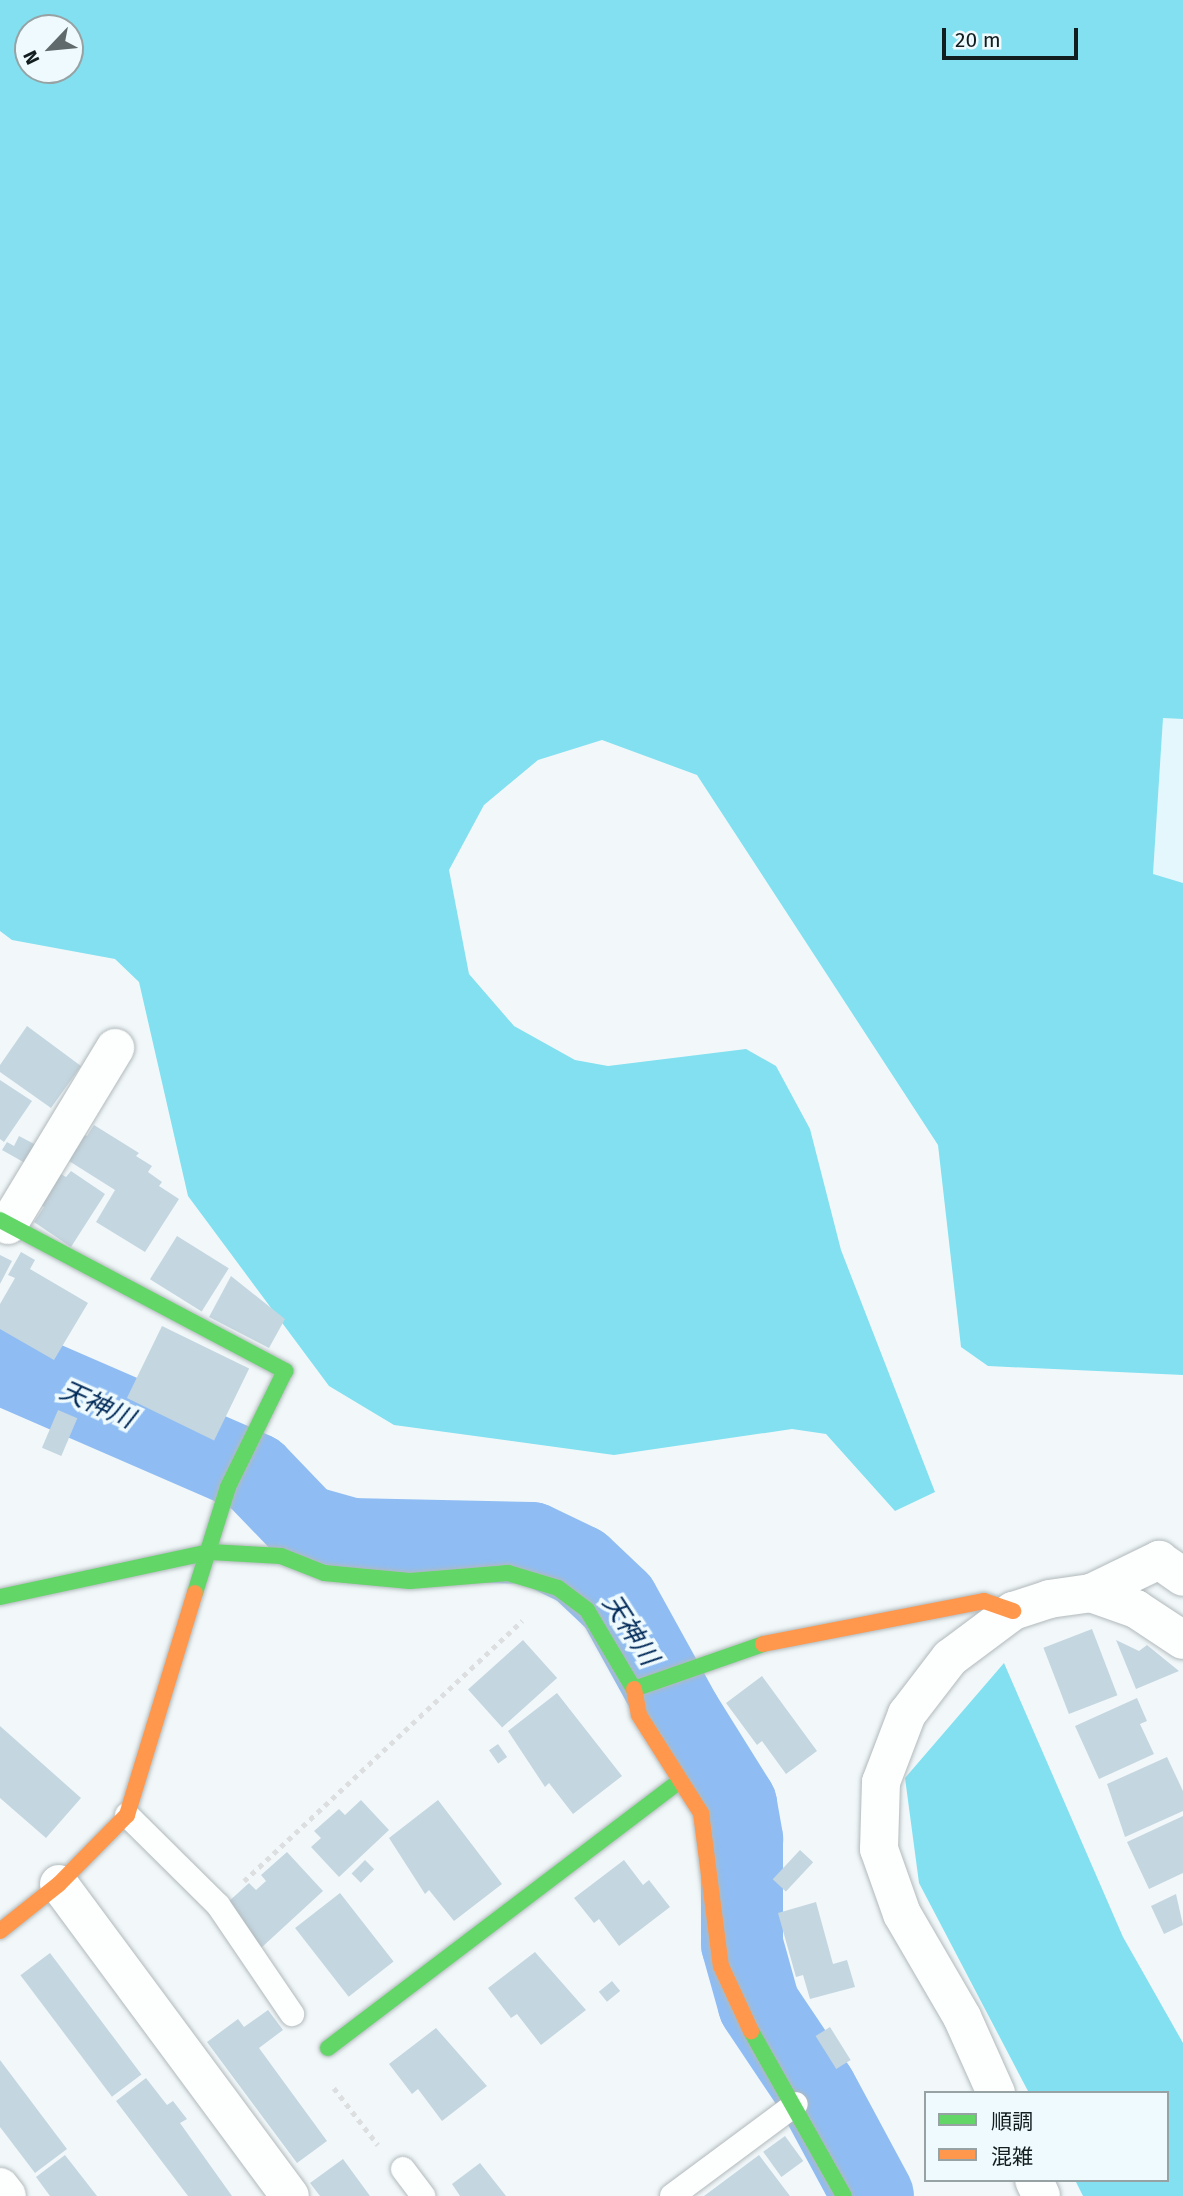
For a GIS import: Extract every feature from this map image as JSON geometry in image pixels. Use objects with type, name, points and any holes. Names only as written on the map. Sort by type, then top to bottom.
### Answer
[{"type":"street","points":[[1,1927],[59,1884],[127,1815],[228,1487],[285,1371],[4,1222],[115,1048]]},
{"type":"street","points":[[0,1597],[210,1552],[281,1556],[324,1573],[410,1581],[508,1573],[558,1588],[587,1610],[641,1686],[639,1716],[701,1813],[721,1966],[738,2012],[796,2104],[844,2196]]},
{"type":"street","points":[[995,2091],[962,2017],[902,1914],[879,1849],[881,1782],[907,1714],[950,1658],[1013,1611],[1049,1599],[1091,1593],[1175,1562]]},
{"type":"street","points":[[1091,1593],[1136,1609],[1183,1640]]},
{"type":"street","points":[[641,1686],[754,1646],[984,1601],[1013,1611]]},
{"type":"street","points":[[328,2048],[680,1781]]},
{"type":"street","points":[[59,1884],[290,2196]]},
{"type":"street","points":[[0,2187],[7,2196]]},
{"type":"lane","points":[[127,1815],[218,1905],[292,2014]]},
{"type":"lane","points":[[672,2196],[796,2104]]},
{"type":"lane","points":[[403,2169],[423,2196]]},
{"type":"path","points":[[218,1905],[558,1588]]},
{"type":"path","points":[[328,2080],[393,2165],[403,2169]]},
{"type":"shaded area","points":[[0,0],[1183,0],[1183,719],[1163,718],[1153,874],[1183,883],[1183,1375],[988,1366],[961,1347],[938,1145],[697,775],[602,740],[538,760],[484,805],[449,870],[469,974],[514,1026],[575,1060],[608,1066],[746,1049],[776,1066],[810,1129],[841,1250],[935,1492],[895,1511],[826,1434],[792,1429],[614,1455],[394,1425],[329,1386],[188,1196],[139,982],[115,959],[12,940],[0,931]]},
{"type":"shaded area","points":[[1163,718],[1183,719],[1183,883],[1153,875]]},
{"type":"shaded area","points":[[1004,1663],[1123,1937],[1183,2043],[1183,2196],[1083,2196],[1076,2182],[1169,2182],[1169,2091],[1028,2091],[919,1883],[905,1778]]},
{"type":"building","points":[[27,1026],[81,1066],[51,1108],[0,1072],[0,1065]]},
{"type":"building","points":[[0,1080],[32,1101],[4,1142],[0,1139]]},
{"type":"building","points":[[94,1125],[139,1153],[136,1156],[152,1166],[148,1172],[162,1182],[159,1186],[179,1199],[145,1252],[96,1222],[115,1190],[69,1161],[80,1133],[87,1136]]},
{"type":"building","points":[[19,1136],[36,1145],[25,1163],[2,1150],[7,1142],[14,1146]]},
{"type":"building","points":[[71,1171],[105,1194],[71,1247],[34,1222],[44,1207],[39,1204],[59,1173],[66,1177]]},
{"type":"building","points":[[177,1236],[229,1268],[202,1312],[150,1279]]},
{"type":"building","points":[[21,1252],[35,1260],[30,1269],[88,1303],[54,1360],[0,1329],[0,1304],[15,1278],[8,1275]]},
{"type":"building","points":[[0,1255],[12,1261],[0,1284]]},
{"type":"building","points":[[231,1276],[285,1319],[269,1348],[209,1317]]},
{"type":"building","points":[[162,1326],[249,1369],[214,1440],[127,1398]]},
{"type":"building","points":[[58,1410],[77,1418],[61,1456],[42,1448]]},
{"type":"building","points":[[1092,1629],[1117,1695],[1069,1714],[1043,1648]]},
{"type":"building","points":[[523,1640],[557,1678],[502,1727],[468,1690]]},
{"type":"building","points":[[1116,1640],[1139,1651],[1147,1645],[1179,1671],[1136,1689]]},
{"type":"building","points":[[762,1676],[817,1751],[786,1774],[762,1741],[757,1745],[726,1703]]},
{"type":"building","points":[[557,1693],[622,1776],[573,1814],[549,1783],[545,1787],[508,1731]]},
{"type":"building","points":[[1137,1698],[1147,1721],[1140,1724],[1154,1754],[1099,1779],[1075,1726]]},
{"type":"building","points":[[0,1726],[81,1798],[46,1838],[0,1798]]},
{"type":"building","points":[[498,1744],[507,1757],[498,1763],[489,1750]]},
{"type":"building","points":[[1167,1757],[1183,1791],[1183,1811],[1125,1837],[1107,1784]]},
{"type":"building","points":[[361,1800],[389,1830],[339,1877],[311,1847],[321,1838],[314,1831],[339,1809],[345,1815]]},
{"type":"building","points":[[438,1800],[502,1884],[454,1921],[429,1890],[425,1894],[389,1838]]},
{"type":"building","points":[[1183,1816],[1183,1873],[1149,1889],[1127,1842]]},
{"type":"building","points":[[800,1850],[813,1862],[786,1892],[773,1879]]},
{"type":"building","points":[[287,1852],[323,1891],[261,1948],[227,1903],[249,1883],[256,1890],[266,1881],[261,1875]]},
{"type":"building","points":[[365,1860],[374,1869],[361,1883],[352,1873]]},
{"type":"building","points":[[624,1860],[643,1885],[649,1880],[670,1907],[619,1946],[599,1919],[594,1923],[574,1898]]},
{"type":"building","points":[[340,1893],[394,1962],[349,1997],[295,1928]]},
{"type":"building","points":[[1176,1894],[1183,1925],[1164,1934],[1151,1906]]},
{"type":"building","points":[[816,1902],[833,1964],[847,1960],[855,1987],[810,1999],[803,1975],[796,1977],[778,1913]]},
{"type":"building","points":[[535,1952],[586,2010],[541,2045],[517,2014],[511,2018],[488,1988]]},
{"type":"building","points":[[50,1953],[141,2074],[112,2097],[20,1975]]},
{"type":"building","points":[[612,1981],[620,1991],[607,2002],[599,1992]]},
{"type":"building","points":[[268,2010],[283,2030],[259,2048],[327,2141],[297,2163],[207,2042],[238,2019],[244,2027]]},
{"type":"building","points":[[830,2027],[851,2060],[836,2069],[816,2036]]},
{"type":"building","points":[[436,2028],[487,2086],[442,2121],[418,2089],[412,2094],[389,2064]]},
{"type":"building","points":[[0,2060],[67,2149],[35,2173],[0,2127]]},
{"type":"building","points":[[146,2078],[167,2105],[173,2101],[187,2119],[180,2123],[232,2196],[188,2196],[116,2101]]},
{"type":"building","points":[[785,2136],[803,2161],[781,2177],[763,2152]]},
{"type":"building","points":[[65,2155],[97,2196],[50,2196],[36,2177]]},
{"type":"building","points":[[759,2155],[790,2196],[704,2196]]},
{"type":"building","points":[[343,2159],[370,2196],[320,2196],[310,2183]]},
{"type":"building","points":[[480,2163],[506,2196],[460,2196],[452,2184]]},
{"type":"waterway","name":"天神川","points":[[0,1363],[255,1474],[305,1526],[351,1539],[532,1543],[580,1566],[618,1602],[681,1716],[736,1804],[742,1839],[742,1944],[759,2005],[816,2090],[873,2196]]},
{"type":"traffic: fast","points":[[0,1220],[285,1371],[228,1487],[195,1593]]},
{"type":"traffic: fast","points":[[0,1597],[210,1552],[281,1556],[324,1573],[410,1581],[508,1573],[558,1588],[587,1610],[634,1689],[763,1644]]},
{"type":"traffic: fast","points":[[328,2048],[680,1781]]},
{"type":"traffic: fast","points":[[751,2031],[844,2196]]},
{"type":"traffic: slow","points":[[0,1931],[59,1884],[127,1815],[195,1593]]},
{"type":"traffic: slow","points":[[763,1644],[984,1601],[1013,1611]]},
{"type":"traffic: slow","points":[[634,1689],[639,1715],[701,1813],[721,1966],[751,2031]]}]
